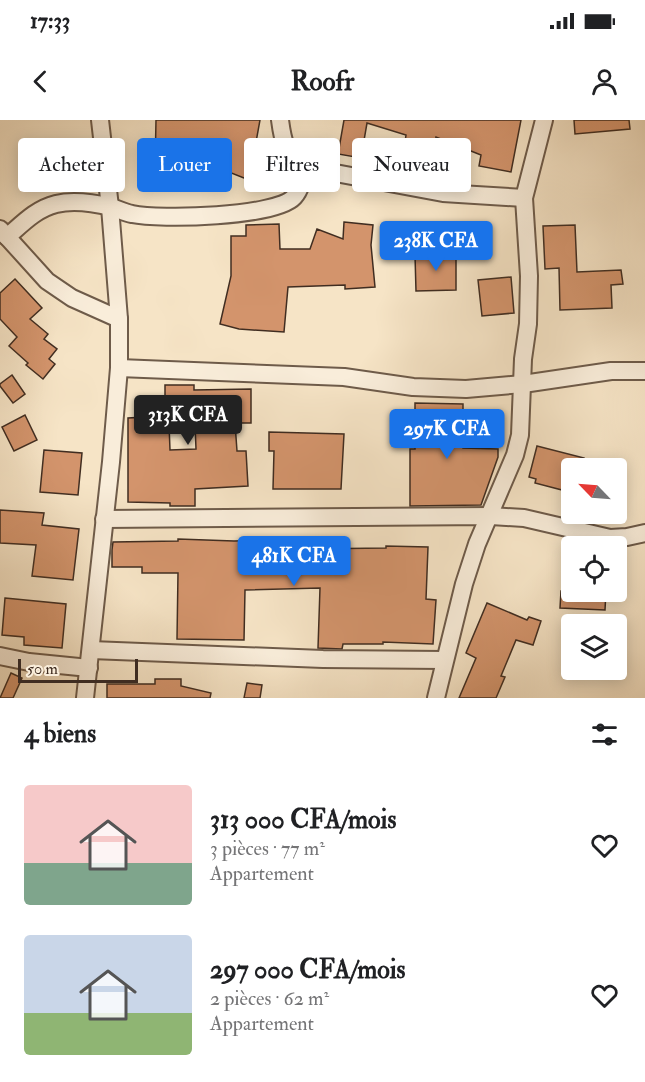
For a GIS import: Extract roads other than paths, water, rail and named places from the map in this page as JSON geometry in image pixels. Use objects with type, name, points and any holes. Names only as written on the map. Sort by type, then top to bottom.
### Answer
[{"type":"street","points":[[85,698],[119,368],[119,319],[100,120]]},
{"type":"street","points":[[280,120],[283,138]]},
{"type":"street","points":[[436,698],[464,584],[477,543],[491,516],[515,455],[520,435],[529,276],[524,198],[544,120]]},
{"type":"street","points":[[340,173],[443,194],[524,198]]},
{"type":"street","points":[[119,319],[72,298],[47,281],[4,233],[38,210],[58,204],[88,203],[133,214],[171,217],[198,216],[263,210],[283,204],[294,197],[297,192]]},
{"type":"street","points":[[119,368],[344,377],[413,387],[466,389],[523,384],[610,371],[645,371]]},
{"type":"street","points":[[104,519],[491,516],[524,518],[610,538],[645,533]]},
{"type":"street","points":[[91,650],[323,659],[444,660]]},
{"type":"street","points":[[0,656],[29,662],[89,668]]}]
